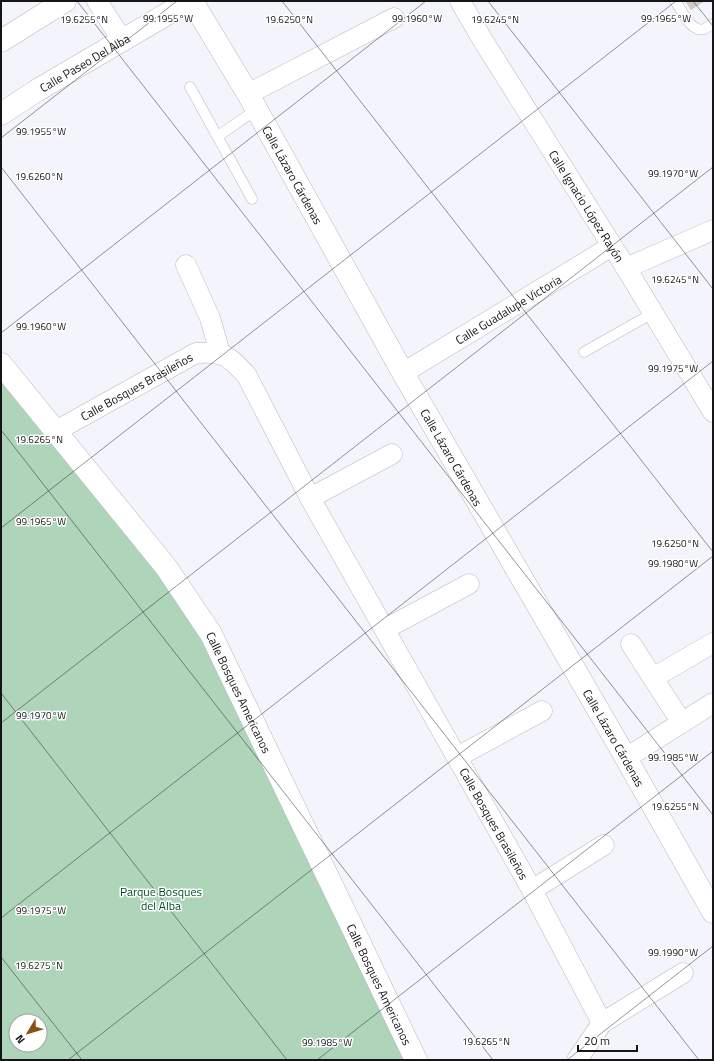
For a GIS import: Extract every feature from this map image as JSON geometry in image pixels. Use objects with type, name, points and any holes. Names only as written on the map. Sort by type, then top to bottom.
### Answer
[{"type":"main road","points":[[1,41],[65,1]]},
{"type":"main road","name":"Calle Paseo Del Alba","points":[[1,114],[36,91],[190,1]]},
{"type":"main road","name":"Calle Lázaro Cárdenas","points":[[190,1],[252,102],[403,373],[712,907]]},
{"type":"main road","name":"Calle Bosques Americanos","points":[[1,364],[166,567],[211,634],[416,1060]]},
{"type":"street","points":[[97,1],[122,40]]},
{"type":"street","name":"Calle Ignacio López Rayón","points":[[460,1],[482,40],[710,402]]},
{"type":"street","points":[[252,102],[394,18]]},
{"type":"street","points":[[626,268],[713,230]]},
{"type":"street","name":"Calle Guadalupe Victoria","points":[[403,373],[612,246]]},
{"type":"street","points":[[186,265],[210,318],[220,353]]},
{"type":"street","name":"Calle Bosques Brasileños","points":[[56,431],[196,353],[220,353],[234,363],[247,376],[310,498],[532,890],[602,1023]]},
{"type":"street","points":[[310,498],[392,454]]},
{"type":"street","points":[[385,630],[468,584]]},
{"type":"street","points":[[653,678],[713,643]]},
{"type":"street","points":[[631,644],[682,723]]},
{"type":"street","points":[[626,758],[713,703]]},
{"type":"street","name":"Calle Bosques Brasileños","points":[[457,757],[542,711]]},
{"type":"street","name":"Calle Bosques Brasileños","points":[[532,890],[604,845]]},
{"type":"street","points":[[577,1060],[602,1023],[683,973]]},
{"type":"lane","points":[[676,1],[693,27],[699,29],[713,24]]},
{"type":"lane","points":[[190,87],[252,199]]},
{"type":"lane","points":[[218,136],[252,102]]},
{"type":"lane","points":[[584,352],[653,313]]},
{"type":"green space","name":"Parque Bosques del Alba","points":[[1,367],[166,567],[416,1060],[1,1060]]},
{"type":"building","points":[[685,1],[705,1],[691,10]]}]
